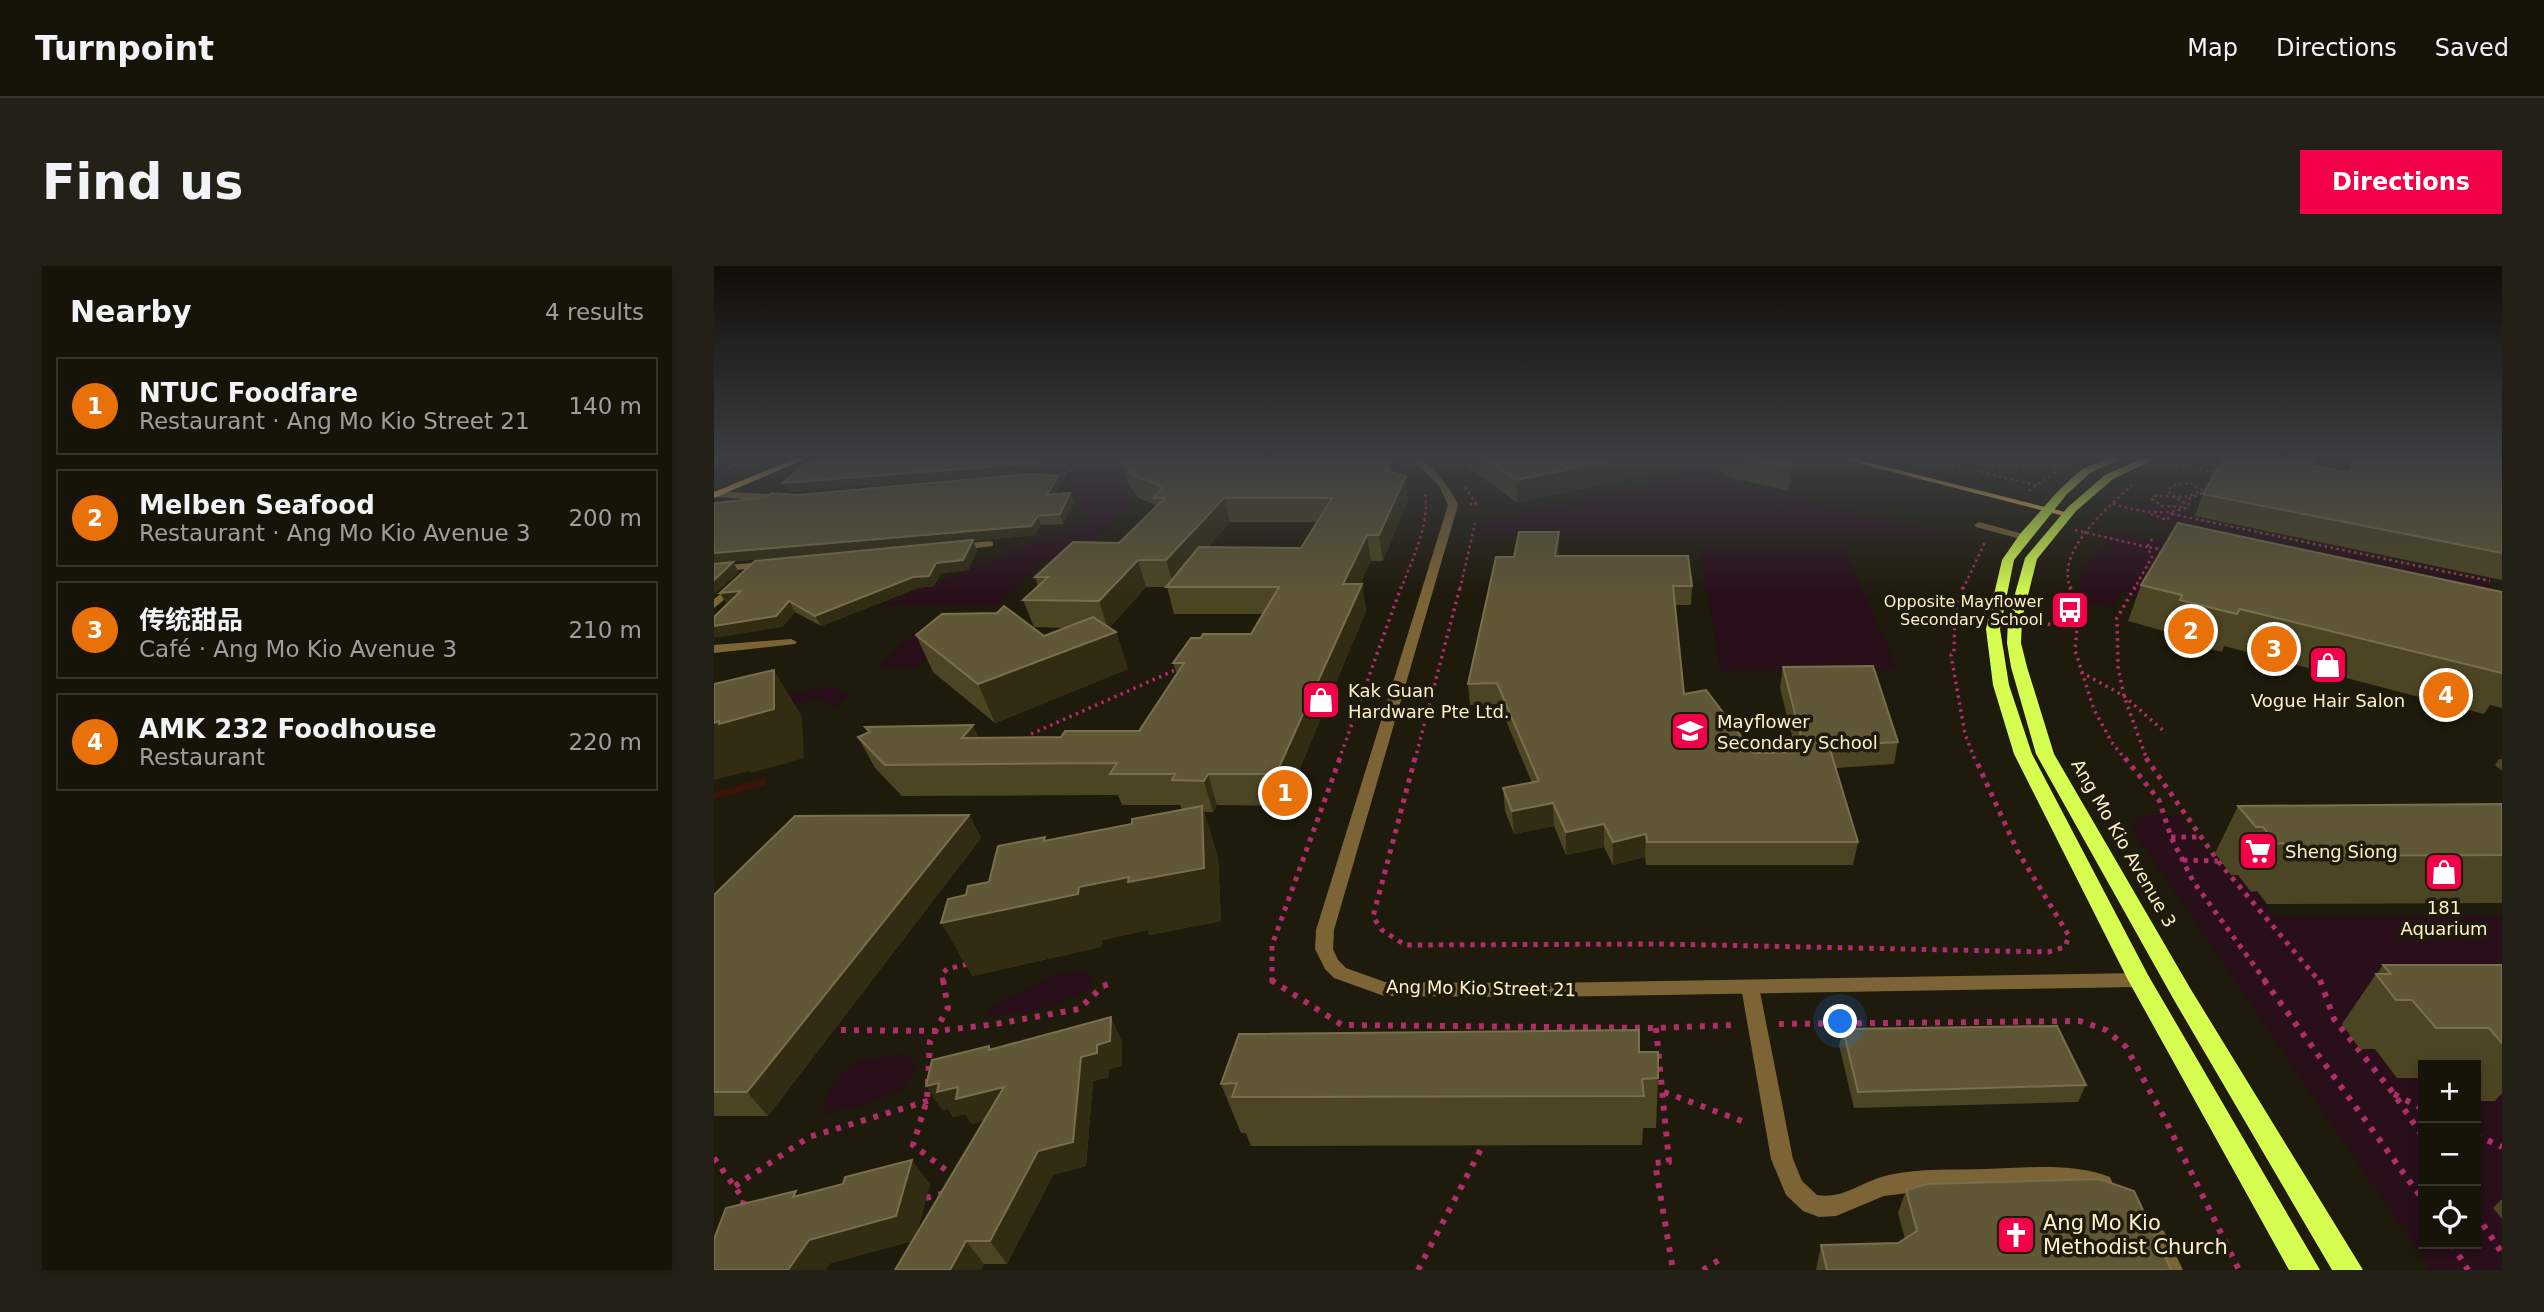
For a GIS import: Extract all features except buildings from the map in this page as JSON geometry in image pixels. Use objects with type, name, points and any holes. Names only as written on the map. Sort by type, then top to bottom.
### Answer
[{"type":"main road","points":[[2034,504],[2070,512]]},
{"type":"main road","points":[[2036,504],[2051,508]]},
{"type":"main road","points":[[2055,504],[2024,537],[2008,560],[1993,629],[2001,685],[2023,754],[2139,980],[2305,1270]]},
{"type":"main road","name":"Ang Mo Kio Avenue 3","points":[[2079,504],[2031,558],[2015,619],[2014,643],[2019,667],[2045,754],[2182,994],[2348,1270]]},
{"type":"street","name":"Ang Mo Kio Street 21","points":[[1453,504],[1325,930],[1324,949],[1331,964],[1349,979],[1384,989],[1750,987],[2139,980]]},
{"type":"street","points":[[1979,525],[2024,537]]},
{"type":"street","points":[[950,548],[990,544]]},
{"type":"street","points":[[714,569],[776,564]]},
{"type":"street","points":[[714,606],[755,566]]},
{"type":"street","points":[[714,649],[792,642]]},
{"type":"street","points":[[1750,987],[1782,1159],[1789,1182],[1806,1202],[1822,1207],[1853,1200],[1882,1186],[1925,1180],[2076,1178],[2109,1186],[2118,1193]]},
{"type":"street","points":[[2148,1224],[2171,1270]]},
{"type":"path","points":[[2159,504],[2186,506]]},
{"type":"path","points":[[2186,506],[2173,513],[2167,521],[2114,505],[2085,533],[2067,568],[2065,580],[2075,598],[2071,612],[2078,617],[2075,650],[2087,693],[2102,727],[2126,762],[2159,800],[2171,837],[2202,895],[2418,1192]]},
{"type":"path","points":[[1427,506],[1420,536],[1272,945],[1271,981],[1342,1025],[1657,1028],[1712,1026]]},
{"type":"path","points":[[2141,511],[2173,513],[2490,581]]},
{"type":"path","points":[[1475,523],[1474,536],[1373,917],[1377,925],[1391,938],[1405,945],[1661,944],[2048,952],[2065,947],[2069,936],[2017,850],[1975,760],[1965,734],[1951,655],[1954,653],[1955,611],[1970,569],[1993,528]]},
{"type":"path","points":[[2085,533],[2174,552]]},
{"type":"path","points":[[2147,547],[2152,539]]},
{"type":"path","points":[[2147,547],[2152,557],[2117,618],[2118,667],[2140,746],[2152,770],[2218,861],[2319,978],[2334,1019],[2418,1131]]},
{"type":"path","points":[[2399,563],[2402,574]]},
{"type":"path","points":[[2128,597],[2141,600]]},
{"type":"path","points":[[1031,734],[1190,664]]},
{"type":"path","points":[[2081,671],[2124,696],[2166,733]]},
{"type":"path","points":[[2171,837],[2200,837]]},
{"type":"path","points":[[2183,860],[2218,861]]},
{"type":"path","points":[[957,1184],[954,1174],[912,1145],[927,1100],[930,1041],[948,1008],[942,974],[947,969],[968,964]]},
{"type":"path","points":[[841,1030],[936,1031],[996,1024],[1079,1009],[1103,986],[1115,982]]},
{"type":"path","points":[[1798,1024],[2080,1021],[2106,1030],[2126,1046],[2239,1270]]},
{"type":"path","points":[[1657,1028],[1669,1162],[1656,1163],[1673,1270]]},
{"type":"path","points":[[1664,1092],[1747,1123]]},
{"type":"path","points":[[2393,1094],[2418,1106]]},
{"type":"path","points":[[735,1186],[809,1137],[946,1095]]},
{"type":"path","points":[[2481,1137],[2502,1147]]},
{"type":"path","points":[[1418,1270],[1483,1145]]},
{"type":"path","points":[[714,1158],[744,1200],[738,1219]]},
{"type":"path","points":[[926,1198],[951,1191]]},
{"type":"path","points":[[2481,1222],[2502,1253]]},
{"type":"path","points":[[2455,1249],[2468,1270]]},
{"type":"path","points":[[1703,1270],[1720,1260]]},
{"type":"shaded area","points":[[1082,504],[1131,505],[1076,559],[1046,559],[996,606],[880,606],[1089,519]]},
{"type":"shaded area","points":[[1566,504],[1821,504],[1952,536],[1477,536],[1480,523]]},
{"type":"shaded area","points":[[2148,504],[2153,504],[2189,511],[2184,518],[2489,583],[2489,589],[2408,570],[2397,592],[2493,623],[2162,548],[2150,567],[2491,649],[2490,681],[2123,591],[2112,609],[2085,601],[2081,591],[2082,573],[2114,531],[2157,541],[2169,539],[2177,527],[2168,524],[2169,522],[2138,514]]},
{"type":"shaded area","points":[[1699,547],[1843,547],[1898,670],[1721,671]]},
{"type":"shaded area","points":[[920,628],[957,628],[916,667],[877,668]]},
{"type":"shaded area","points":[[839,688],[836,692],[852,692],[837,707],[828,707],[828,701],[816,698],[786,709],[787,693]]},
{"type":"shaded area","points":[[765,778],[765,785],[714,800],[714,792]]},
{"type":"shaded area","points":[[2148,815],[2179,815],[2210,854],[2230,855],[2275,917],[2502,916],[2502,1014],[2375,1049],[2397,1078],[2418,1078],[2418,1249],[2481,1249],[2481,1101],[2493,1101],[2502,1077],[2502,1208],[2494,1208],[2502,1219],[2502,1270],[2431,1270],[2133,830],[2135,820]]},
{"type":"shaded area","points":[[1079,970],[1092,978],[1090,990],[1042,1010],[987,1017],[992,1005],[1033,988],[1044,978]]},
{"type":"shaded area","points":[[908,1054],[915,1071],[900,1091],[859,1106],[823,1114],[833,1085],[854,1062]]},
{"type":"place","name":"Opposite Mayflower Secondary School","points":[[2070,610]]},
{"type":"place","name":"Melben Seafood","points":[[2191,631]]},
{"type":"place","name":"传统甜品","points":[[2274,649]]},
{"type":"place","name":"Vogue Hair Salon","points":[[2328,665]]},
{"type":"place","name":"AMK 232 Foodhouse","points":[[2446,695]]},
{"type":"place","name":"Kak Guan Hardware Pte Ltd.","points":[[1321,700]]},
{"type":"place","name":"Mayflower Secondary School","points":[[1690,731]]},
{"type":"place","name":"NTUC Foodfare","points":[[1285,793]]},
{"type":"place","name":"Sheng Siong","points":[[2258,851]]},
{"type":"place","name":"181 Aquarium","points":[[2444,872]]},
{"type":"place","name":"Ang Mo Kio Methodist Church","points":[[2016,1235]]}]
